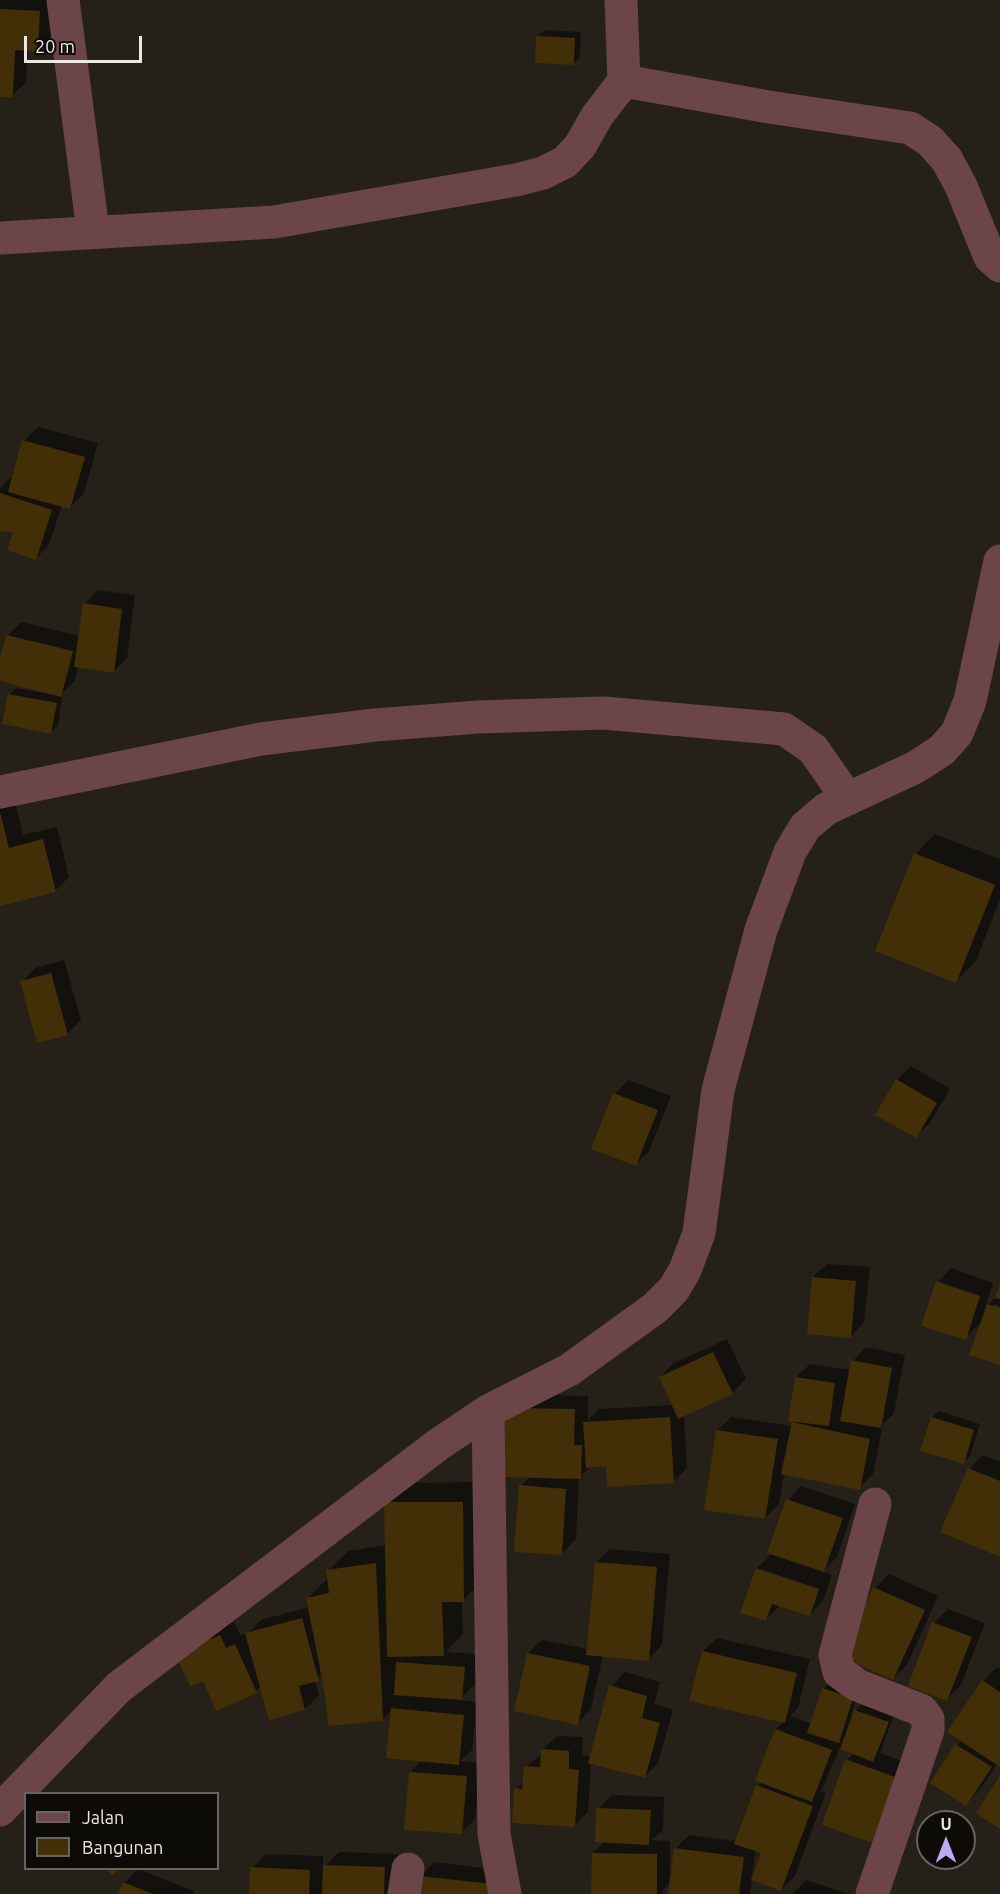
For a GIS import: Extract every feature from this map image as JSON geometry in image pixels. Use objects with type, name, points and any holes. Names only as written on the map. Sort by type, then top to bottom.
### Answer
[{"type":"street","points":[[63,0],[93,231]]},
{"type":"street","points":[[0,238],[274,222],[516,180],[543,173],[565,162],[580,146],[597,116],[624,81],[621,0]]},
{"type":"street","points":[[624,81],[769,107],[910,128],[930,141],[948,160],[990,257],[1000,266]]},
{"type":"street","points":[[0,1810],[119,1687],[439,1444],[488,1412],[569,1370],[655,1308],[674,1289],[685,1270],[699,1233],[718,1090],[761,930],[790,852],[805,827],[826,809],[916,767],[942,750],[957,733],[970,701],[1000,561]]},
{"type":"street","points":[[0,792],[261,739],[375,725],[478,717],[604,713],[784,729],[813,748],[848,799]]},
{"type":"street","points":[[488,1412],[494,1834],[505,1894]]},
{"type":"street","points":[[872,1894],[928,1731],[928,1719],[921,1710],[857,1685],[839,1672],[836,1655],[875,1504]]},
{"type":"building","points":[[0,9],[40,11],[38,52],[15,50],[13,97],[0,97]]},
{"type":"building","points":[[536,36],[575,38],[574,65],[535,63]]},
{"type":"building","points":[[22,440],[85,457],[70,509],[8,492]]},
{"type":"building","points":[[0,493],[52,510],[36,560],[7,550],[13,533],[0,531]]},
{"type":"building","points":[[83,603],[122,609],[114,673],[74,667]]},
{"type":"building","points":[[6,635],[73,651],[61,697],[0,681],[0,658]]},
{"type":"building","points":[[8,694],[57,703],[51,734],[2,724]]},
{"type":"building","points":[[0,812],[9,848],[43,839],[56,892],[0,906]]},
{"type":"building","points":[[914,853],[995,885],[956,983],[875,951]]},
{"type":"building","points":[[51,973],[68,1035],[37,1043],[20,981]]},
{"type":"building","points":[[896,1079],[937,1103],[916,1138],[875,1115]]},
{"type":"building","points":[[613,1093],[658,1110],[636,1166],[591,1149]]},
{"type":"building","points":[[812,1277],[856,1281],[851,1338],[807,1334]]},
{"type":"building","points":[[936,1281],[980,1296],[966,1340],[921,1326]]},
{"type":"building","points":[[1000,1284],[1000,1299],[995,1298]]},
{"type":"building","points":[[987,1304],[1000,1308],[1000,1365],[969,1355]]},
{"type":"building","points":[[713,1352],[733,1394],[678,1419],[659,1377]]},
{"type":"building","points":[[851,1360],[892,1368],[881,1428],[840,1421]]},
{"type":"building","points":[[795,1377],[835,1383],[829,1426],[788,1421]]},
{"type":"building","points":[[502,1408],[575,1409],[574,1445],[582,1445],[581,1479],[501,1477]]},
{"type":"building","points":[[670,1417],[674,1483],[607,1487],[606,1466],[586,1468],[583,1422]]},
{"type":"building","points":[[931,1417],[974,1430],[964,1464],[920,1451]]},
{"type":"building","points":[[792,1422],[870,1439],[860,1490],[781,1474]]},
{"type":"building","points":[[716,1430],[778,1439],[765,1519],[704,1510]]},
{"type":"building","points":[[968,1468],[1000,1481],[1000,1557],[940,1532]]},
{"type":"building","points":[[519,1485],[566,1489],[562,1555],[514,1552]]},
{"type":"building","points":[[786,1499],[843,1518],[824,1572],[767,1553]]},
{"type":"building","points":[[384,1502],[463,1502],[464,1602],[442,1602],[444,1656],[387,1657]]},
{"type":"building","points":[[595,1562],[657,1567],[649,1661],[586,1655]]},
{"type":"building","points":[[376,1563],[383,1721],[328,1726],[325,1694],[306,1598],[329,1593],[326,1570]]},
{"type":"building","points":[[756,1568],[819,1589],[810,1616],[772,1604],[766,1621],[740,1613]]},
{"type":"building","points":[[873,1587],[925,1610],[893,1680],[841,1657]]},
{"type":"building","points":[[302,1618],[319,1681],[299,1686],[305,1710],[269,1720],[245,1633]]},
{"type":"building","points":[[932,1622],[972,1637],[947,1701],[908,1686]]},
{"type":"building","points":[[220,1635],[226,1648],[235,1644],[257,1693],[216,1711],[203,1681],[190,1686],[176,1655]]},
{"type":"building","points":[[702,1651],[797,1673],[785,1723],[689,1701]]},
{"type":"building","points":[[527,1653],[590,1666],[578,1725],[514,1711]]},
{"type":"building","points":[[396,1662],[465,1667],[462,1700],[394,1695]]},
{"type":"building","points":[[982,1680],[1000,1692],[1000,1767],[947,1732]]},
{"type":"building","points":[[609,1685],[647,1696],[642,1718],[660,1723],[645,1778],[588,1763]]},
{"type":"building","points":[[822,1688],[853,1698],[839,1743],[807,1733]]},
{"type":"building","points":[[391,1708],[464,1715],[459,1765],[386,1758]]},
{"type":"building","points":[[854,1710],[889,1722],[873,1762],[840,1749]]},
{"type":"building","points":[[775,1729],[832,1750],[812,1802],[755,1781]]},
{"type":"building","points":[[955,1744],[992,1767],[966,1806],[930,1783]]},
{"type":"building","points":[[541,1749],[569,1751],[569,1769],[579,1770],[575,1827],[512,1823],[514,1788],[522,1789],[524,1766],[540,1767]]},
{"type":"building","points":[[845,1759],[898,1778],[875,1844],[822,1825]]},
{"type":"building","points":[[409,1772],[467,1776],[462,1834],[404,1830]]},
{"type":"building","points":[[1000,1776],[1000,1829],[976,1813]]},
{"type":"building","points":[[756,1785],[813,1806],[781,1891],[751,1880],[761,1853],[734,1844]]},
{"type":"building","points":[[596,1808],[651,1810],[649,1845],[595,1842]]},
{"type":"building","points":[[674,1848],[744,1857],[739,1894],[668,1894]]},
{"type":"building","points":[[592,1853],[657,1854],[657,1894],[591,1894]]},
{"type":"building","points":[[323,1865],[385,1867],[384,1894],[322,1894]]},
{"type":"building","points":[[250,1867],[310,1870],[309,1894],[249,1894]]},
{"type":"building","points":[[107,1870],[118,1870],[112,1876]]},
{"type":"building","points":[[419,1876],[493,1884],[492,1894],[417,1894]]},
{"type":"building","points":[[123,1882],[153,1894],[118,1894]]}]
